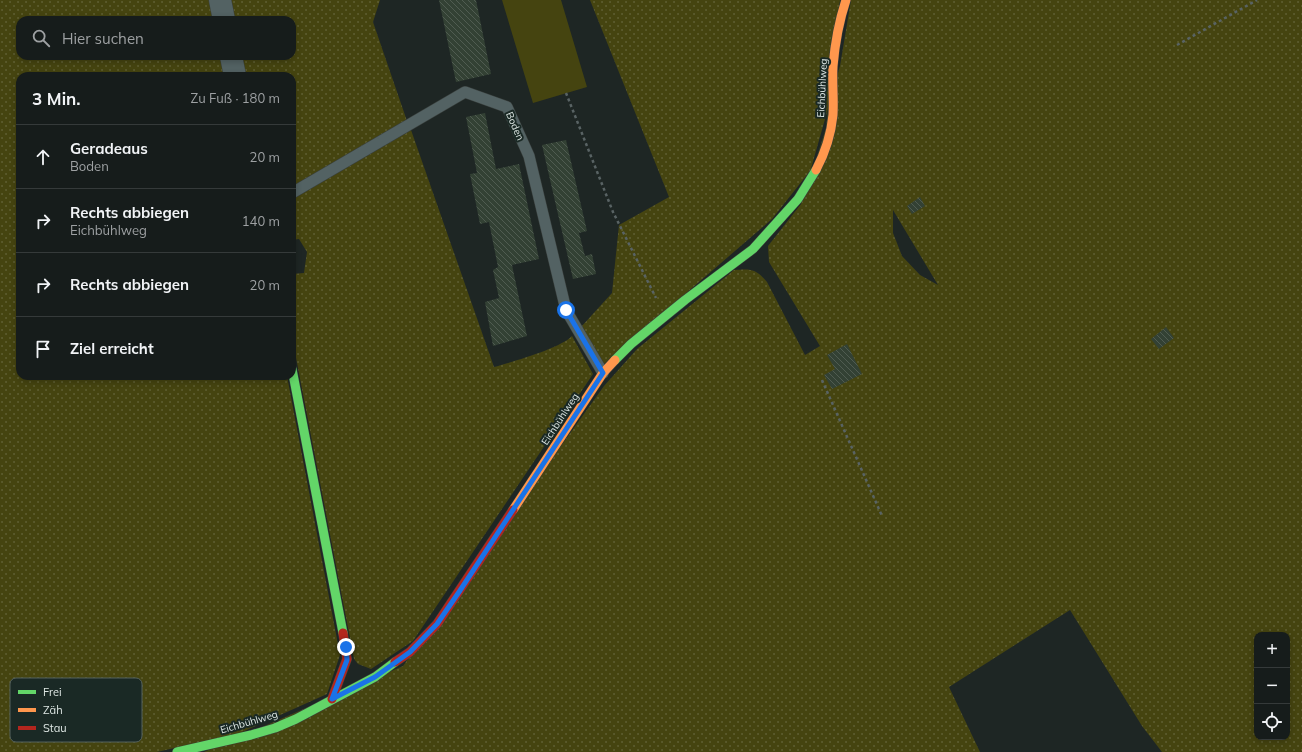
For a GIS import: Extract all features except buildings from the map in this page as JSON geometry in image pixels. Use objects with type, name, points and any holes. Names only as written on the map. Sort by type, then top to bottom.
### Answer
[{"type":"street","points":[[220,0],[223,16]]},
{"type":"street","name":"Eichbühlweg","points":[[177,752],[251,735],[275,728],[296,719],[375,677],[410,652],[437,624],[603,373],[631,344],[665,316],[753,249],[798,199],[822,159],[828,143],[833,115],[833,66],[839,22],[846,0]]},
{"type":"street","points":[[232,60],[234,72]]},
{"type":"street","points":[[294,380],[346,647],[347,660],[332,699]]},
{"type":"lane","name":"Boden","points":[[296,191],[465,92],[507,107],[529,156],[566,310],[603,373]]},
{"type":"path","points":[[1177,45],[1257,0]]},
{"type":"path","points":[[566,93],[613,212],[665,316]]},
{"type":"path","points":[[822,380],[882,516]]},
{"type":"shaded area","points":[[0,0],[215,0],[218,16],[16,16],[16,60],[226,60],[228,72],[16,72],[16,380],[288,380],[340,655],[327,694],[240,733],[157,752],[0,752]]},
{"type":"shaded area","points":[[227,0],[380,0],[373,22],[407,121],[296,185],[296,72],[240,72],[238,60],[296,60],[296,16],[229,16]]},
{"type":"shaded area","points":[[502,0],[561,0],[587,87],[533,103]]},
{"type":"shaded area","points":[[590,0],[840,0],[826,128],[814,166],[772,219],[604,364],[581,327],[612,293],[619,225],[669,197]]},
{"type":"shaded area","points":[[851,0],[1302,0],[1302,752],[1162,752],[1142,726],[1070,610],[949,687],[980,752],[204,752],[403,666],[604,386],[637,349],[734,270],[752,270],[759,274],[767,282],[805,355],[820,346],[769,262],[768,246],[801,204],[840,66]],"holes":[[[893,210],[938,285],[920,275],[902,256],[893,233]]]},
{"type":"shaded area","points":[[411,130],[494,367],[547,350],[566,341],[572,336],[593,374],[413,641],[371,669],[358,664],[354,659],[296,358],[296,274],[304,273],[307,252],[299,239],[296,239],[296,197]]},
{"type":"traffic: fast","points":[[615,360],[631,344],[685,300],[753,249],[798,199],[816,170]]},
{"type":"traffic: fast","points":[[294,380],[343,633]]},
{"type":"traffic: fast","points":[[177,752],[275,728],[296,719],[375,677],[395,662]]},
{"type":"traffic: slow","points":[[816,170],[831,130],[834,57],[839,24],[846,0]]},
{"type":"traffic: slow","points":[[513,510],[603,373],[615,360]]},
{"type":"traffic: jam","points":[[395,662],[410,652],[437,624],[513,510]]},
{"type":"traffic: jam","points":[[332,699],[347,659],[343,633]]},
{"type":"route","points":[[346,647],[347,660],[332,699],[375,677],[410,652],[437,624],[603,373],[566,310]]}]
